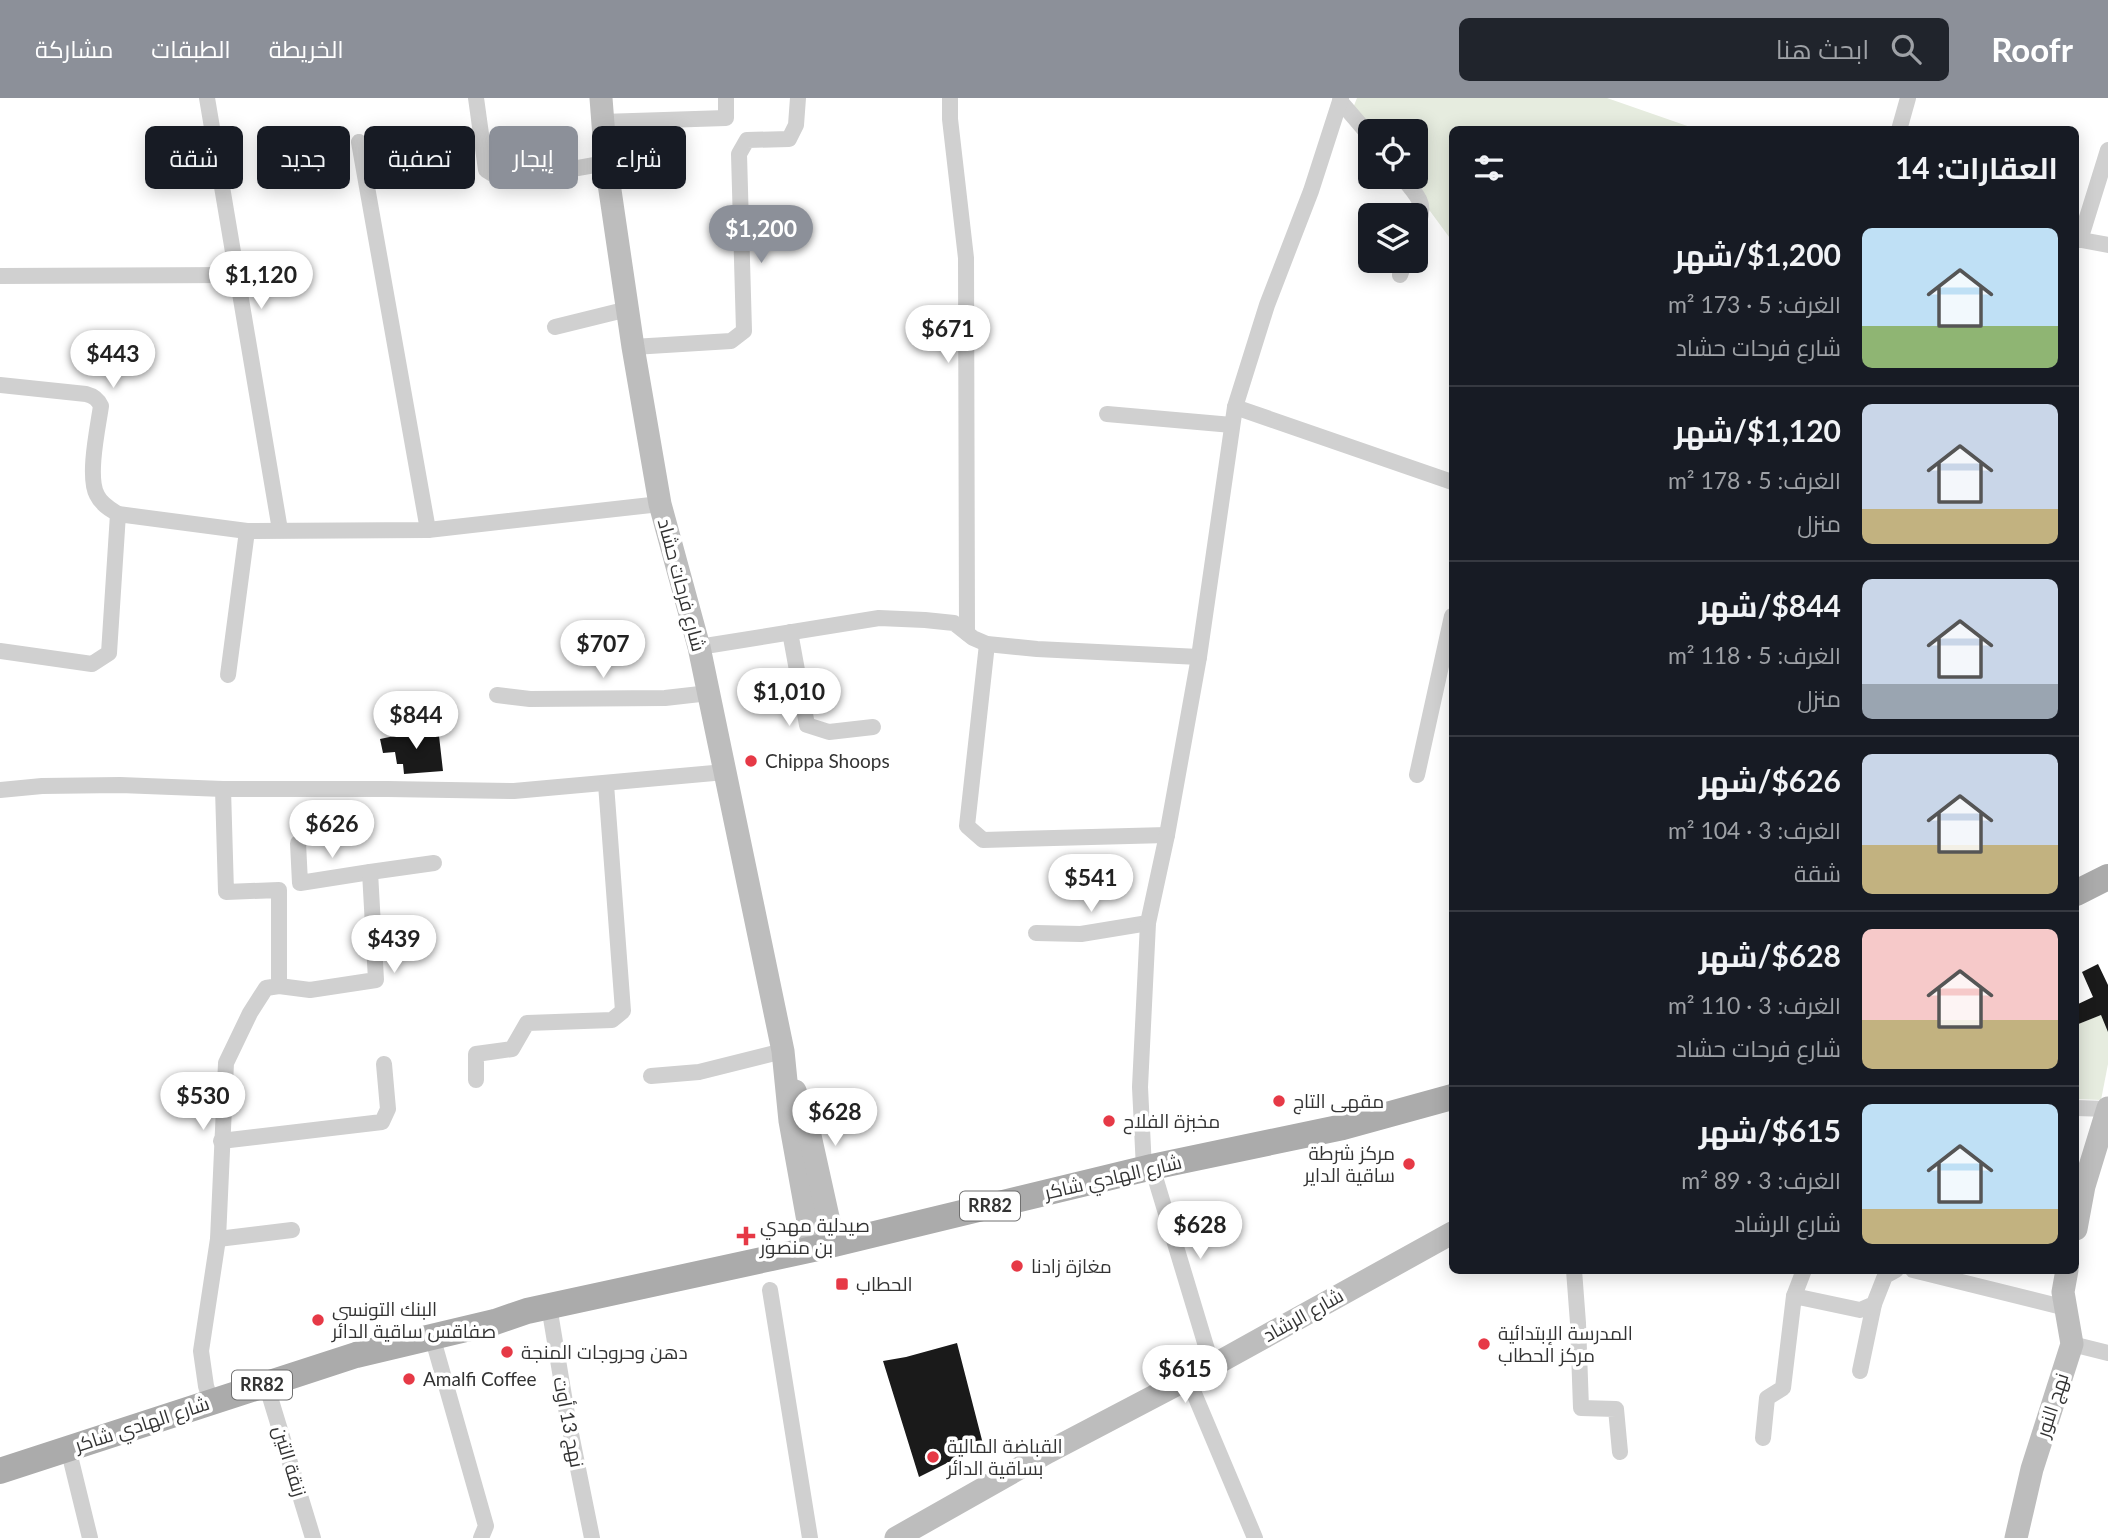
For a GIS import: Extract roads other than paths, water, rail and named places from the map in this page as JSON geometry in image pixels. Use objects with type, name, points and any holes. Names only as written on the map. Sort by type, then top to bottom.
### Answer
[{"type":"main road","points":[[2079,872],[2108,859]]},
{"type":"main road","points":[[2079,892],[2108,877]]},
{"type":"main road","name":"شارع الهادي شاكر","points":[[208,1394],[267,1384],[356,1355],[495,1322],[538,1308],[824,1246],[1148,1168],[1343,1127],[1449,1098]]},
{"type":"main road","name":"شارع الهادي شاكر","points":[[0,1454],[103,1427],[208,1394],[358,1338],[491,1306],[538,1308]]},
{"type":"main road","name":"شارع الهادي شاكر","points":[[0,1471],[68,1448],[103,1427]]},
{"type":"street","points":[[207,98],[280,530]]},
{"type":"street","points":[[476,98],[486,170],[504,181],[592,165]]},
{"type":"street","name":"شارع فرحات حشاد","points":[[601,98],[602,126]]},
{"type":"street","points":[[602,122],[726,118],[726,98]]},
{"type":"street","points":[[633,347],[731,341],[744,331],[739,154],[747,139],[789,139],[796,125],[798,98]]},
{"type":"street","points":[[950,98],[966,258],[967,633]]},
{"type":"street","points":[[1900,126],[1908,98]]},
{"type":"street","points":[[1340,100],[1358,122]]},
{"type":"street","points":[[1212,1366],[1148,1168],[1140,1087],[1148,923],[1199,657],[1235,407],[1267,305],[1311,191],[1340,100]]},
{"type":"street","points":[[359,142],[428,530]]},
{"type":"street","points":[[2079,237],[2108,150]]},
{"type":"street","name":"شارع فرحات حشاد","points":[[610,189],[660,504],[699,647],[784,1060],[807,1122],[824,1246]]},
{"type":"street","points":[[2079,240],[2108,245]]},
{"type":"street","points":[[0,276],[236,275]]},
{"type":"street","points":[[555,327],[628,309]]},
{"type":"street","points":[[0,385],[94,396],[101,406],[93,466],[95,492],[106,506],[118,514],[247,531],[428,530],[660,504]]},
{"type":"street","points":[[1235,407],[1449,481]]},
{"type":"street","points":[[1107,414],[1232,425]]},
{"type":"street","points":[[0,651],[92,664],[109,653],[118,514]]},
{"type":"street","points":[[228,675],[247,531]]},
{"type":"street","points":[[699,647],[879,618],[954,623],[973,638],[987,644],[1199,657]]},
{"type":"street","points":[[1417,775],[1449,630]]},
{"type":"street","points":[[790,632],[807,725],[829,732],[873,727]]},
{"type":"street","points":[[987,644],[967,825],[983,841],[1167,835]]},
{"type":"street","points":[[497,695],[530,699],[638,698],[709,693]]},
{"type":"street","points":[[0,790],[42,786],[120,785],[223,789],[514,791],[725,772]]},
{"type":"street","points":[[476,1080],[476,1054],[512,1049],[527,1023],[612,1020],[623,1011],[606,784]]},
{"type":"street","points":[[223,789],[226,892],[279,890],[279,985]]},
{"type":"street","points":[[298,844],[300,883],[434,863]]},
{"type":"street","points":[[208,1394],[201,1351],[218,1240],[226,1063],[250,1013],[266,988],[279,985],[310,990],[376,980],[370,872]]},
{"type":"street","points":[[1036,933],[1081,934],[1148,923]]},
{"type":"street","points":[[651,1076],[784,1060]]},
{"type":"street","points":[[221,1141],[382,1122],[388,1109],[384,1064]]},
{"type":"street","points":[[2079,1108],[2108,1109],[2103,1144],[2084,1186],[2079,1213]]},
{"type":"street","points":[[218,1240],[292,1230]]},
{"type":"street","name":"شارع الرشاد","points":[[896,1538],[1048,1452],[1212,1366],[1449,1235]]},
{"type":"street","points":[[1574,1274],[1581,1408],[1616,1409],[1620,1452]]},
{"type":"street","points":[[1763,1438],[1767,1398],[1783,1388],[1794,1296],[1802,1274]]},
{"type":"street","points":[[1860,1371],[1874,1304],[1885,1276],[1889,1274]]},
{"type":"street","points":[[1929,1274],[2066,1308]]},
{"type":"street","name":"نهج النور","points":[[2016,1538],[2032,1469],[2072,1344],[2063,1292],[2066,1274]]},
{"type":"street","points":[[770,1290],[810,1538]]},
{"type":"street","points":[[1794,1296],[1860,1310],[1874,1304]]},
{"type":"street","name":"نهج 13 أوت","points":[[538,1308],[566,1414],[592,1538]]},
{"type":"street","points":[[432,1336],[486,1526],[481,1538]]},
{"type":"street","points":[[2072,1344],[2108,1353]]},
{"type":"street","points":[[1188,1379],[1255,1538]]},
{"type":"street","name":"زنقة التين","points":[[267,1384],[313,1538]]},
{"type":"street","points":[[68,1448],[90,1538]]},
{"type":"place","name":"Chippa Shoops","points":[[751,761]]},
{"type":"place","name":"مقهى التاج","points":[[1279,1101]]},
{"type":"place","name":"مخبزة الفلاح","points":[[1109,1121]]},
{"type":"place","name":"مركز شرطة ساقية الداير","points":[[1409,1164]]},
{"type":"place","name":"صيدلية مهدي بن منصور","points":[[746,1236]]},
{"type":"place","name":"مغازة زادنا","points":[[1017,1266]]},
{"type":"place","name":"الحطاب","points":[[842,1284]]},
{"type":"place","name":"البنك التونسي صفاقس ساقية الدائر","points":[[318,1320]]},
{"type":"place","name":"المدرسة الإبتدائية مركز الحطاب","points":[[1484,1344]]},
{"type":"place","name":"دهن وحروجات المنجة","points":[[507,1352]]},
{"type":"place","name":"Amalfi Coffee","points":[[409,1379]]},
{"type":"place","name":"القباضة المالية بساقية الدائر","points":[[933,1457]]}]
